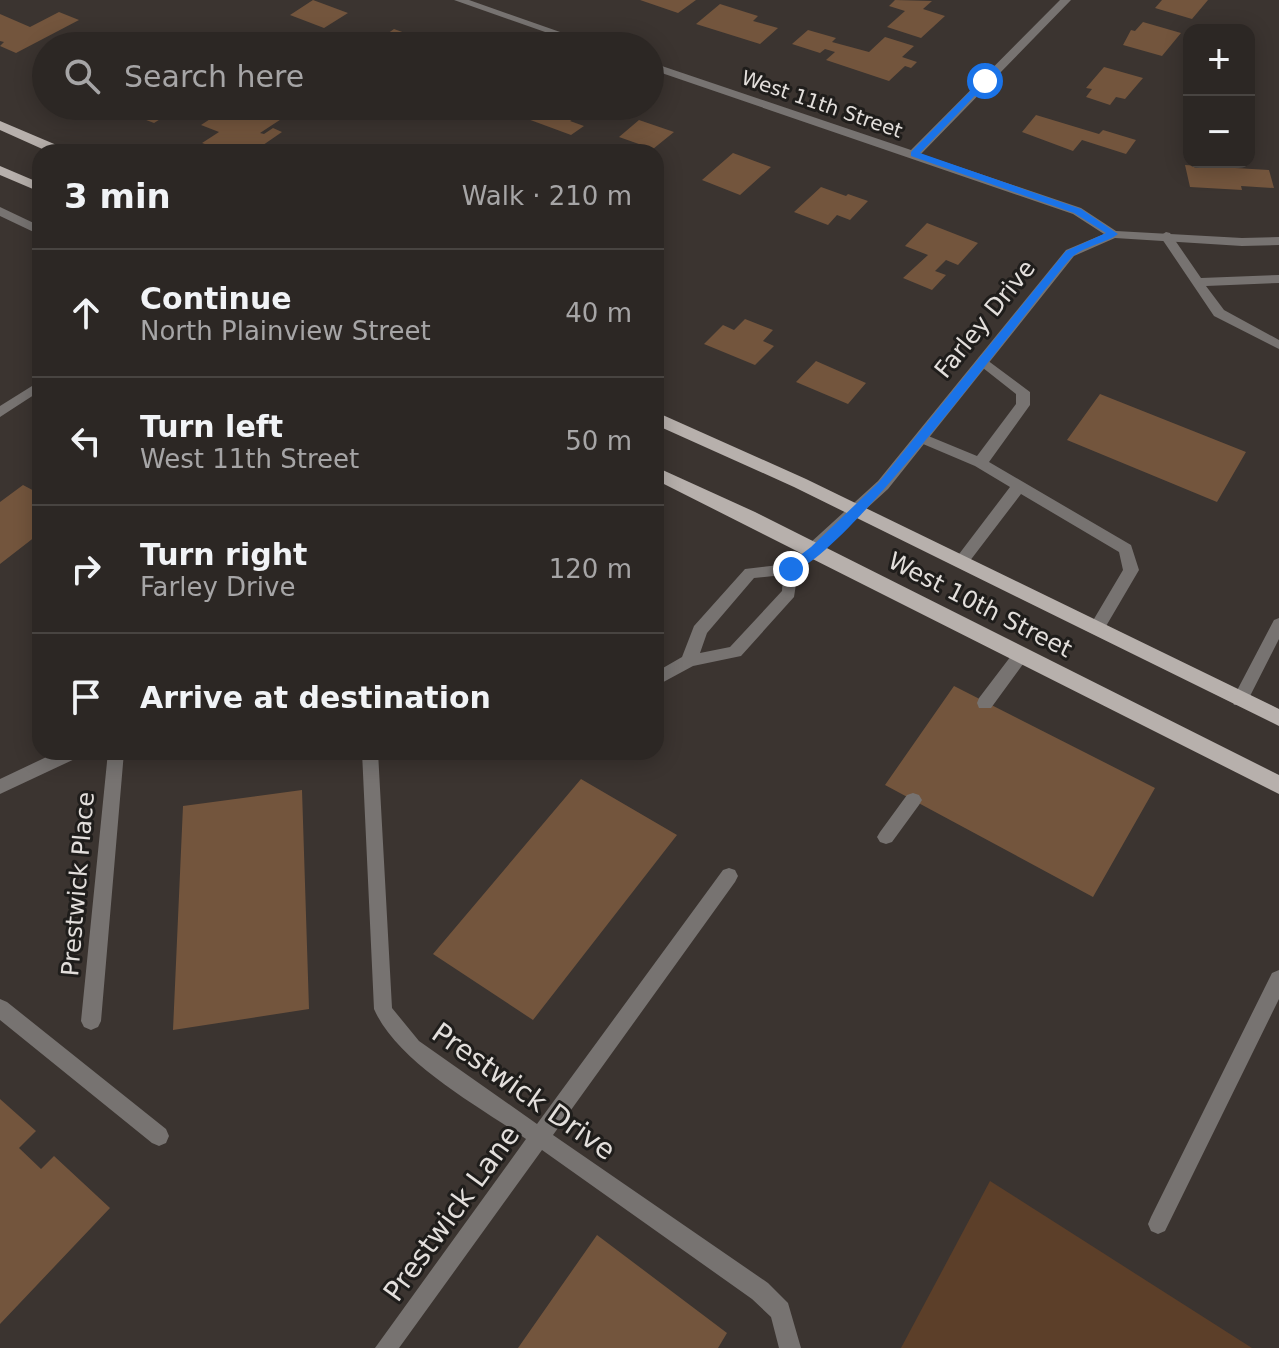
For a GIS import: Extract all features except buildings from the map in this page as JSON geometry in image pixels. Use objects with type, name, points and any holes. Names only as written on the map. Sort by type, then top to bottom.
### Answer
[{"type":"main road","points":[[0,125],[43,144]]},
{"type":"main road","points":[[0,170],[32,184]]},
{"type":"main road","name":"West 10th Street","points":[[664,422],[857,511],[1279,718]]},
{"type":"main road","name":"West 10th Street","points":[[664,477],[816,550],[1279,785]]},
{"type":"street","points":[[459,0],[554,32]]},
{"type":"street","points":[[914,154],[1066,0]]},
{"type":"street","name":"West 11th Street","points":[[664,70],[1077,211],[1113,234]]},
{"type":"street","points":[[0,211],[32,227]]},
{"type":"street","name":"Farley Drive","points":[[791,569],[857,511],[921,438],[1070,253],[1113,234],[1242,242],[1279,241]]},
{"type":"street","points":[[1166,236],[1219,313],[1279,345]]},
{"type":"street","points":[[1198,282],[1279,279]]},
{"type":"street","points":[[980,463],[1023,405],[1023,392],[983,361]]},
{"type":"street","points":[[0,412],[32,390]]},
{"type":"street","points":[[921,438],[980,463],[1126,549],[1131,570],[1096,629]]},
{"type":"street","points":[[961,562],[1019,486]]},
{"type":"street","points":[[664,675],[689,661],[735,652],[789,593],[791,569],[750,573],[700,630],[689,661]]},
{"type":"street","points":[[1240,700],[1275,643],[1279,624]]},
{"type":"street","points":[[985,703],[1020,656]]},
{"type":"street","points":[[0,787],[56,760]]},
{"type":"street","name":"Prestwick Place","points":[[91,1021],[115,760]]},
{"type":"street","name":"Prestwick Drive","points":[[370,760],[383,1009],[390,1023],[412,1048],[760,1291],[780,1311],[790,1348]]},
{"type":"street","points":[[886,837],[913,800]]},
{"type":"street","name":"Prestwick Lane","points":[[386,1348],[729,876]]},
{"type":"street","points":[[1158,1224],[1279,979]]},
{"type":"street","points":[[0,1008],[159,1136]]},
{"type":"shaded area","points":[[990,1181],[1252,1348],[901,1348]]},
{"type":"route","points":[[791,569],[816,550],[883,485],[1070,253],[1113,234],[1077,211],[914,154],[985,81]]}]
